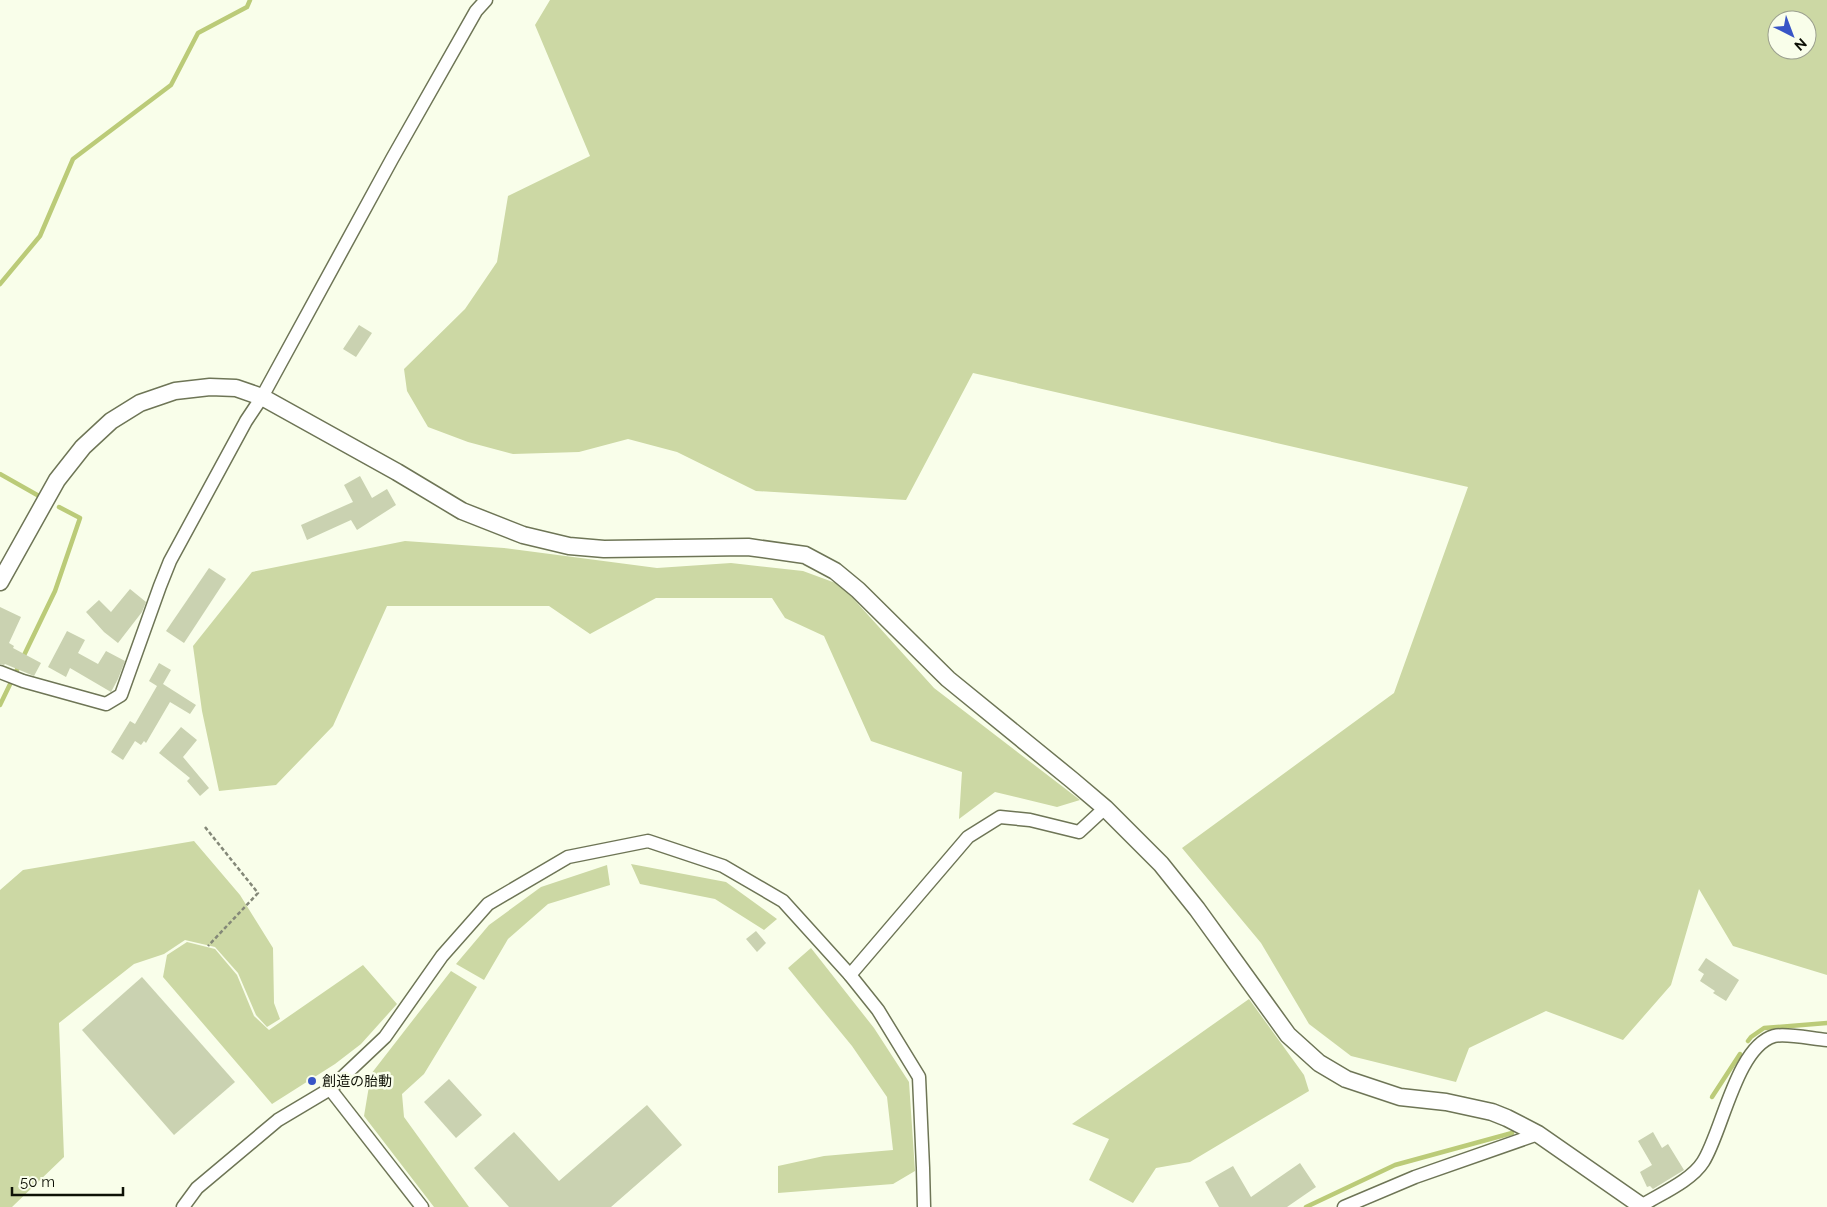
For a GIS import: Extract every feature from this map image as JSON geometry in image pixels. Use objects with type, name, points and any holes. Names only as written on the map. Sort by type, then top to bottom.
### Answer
[{"type":"street","points":[[2,673],[106,704],[121,695],[170,561],[392,159],[476,11],[486,0]]},
{"type":"street","points":[[0,582],[57,480],[84,448],[111,421],[140,403],[174,392],[210,387],[236,388],[262,397],[397,472],[462,511],[523,535],[568,546],[604,549],[748,547],[805,555],[835,571],[893,623],[948,679],[1105,808],[1161,864],[1197,909],[1288,1035],[1318,1063],[1346,1079],[1400,1097],[1446,1102],[1492,1112],[1519,1123],[1538,1134],[1642,1206],[1687,1178],[1702,1163],[1733,1087],[1758,1046],[1774,1036],[1827,1040]]},
{"type":"street","points":[[850,975],[968,837],[1000,817],[1030,820],[1079,832],[1105,808]]},
{"type":"street","points":[[183,1207],[197,1188],[278,1120],[330,1090],[385,1037],[442,956],[488,904],[568,857],[648,840],[722,866],[783,902],[850,975],[878,1010],[918,1077],[924,1168],[924,1207]]},
{"type":"street","points":[[330,1090],[422,1207]]},
{"type":"street","points":[[1344,1207],[1414,1177],[1538,1134]]},
{"type":"path","points":[[205,827],[258,893],[208,946]]},
{"type":"green space","points":[[550,0],[1827,0],[1827,975],[1733,946],[1699,889],[1671,985],[1623,1040],[1546,1011],[1469,1048],[1456,1082],[1351,1056],[1309,1024],[1261,943],[1182,848],[1394,693],[1468,487],[973,373],[906,500],[756,491],[677,452],[628,439],[579,452],[513,454],[468,442],[428,427],[407,391],[404,369],[465,309],[497,262],[508,196],[590,156],[535,25]]},
{"type":"green space","points":[[405,541],[504,548],[657,568],[731,563],[803,571],[841,585],[934,688],[1080,800],[1057,807],[995,792],[959,819],[962,772],[871,741],[824,636],[785,618],[772,598],[656,598],[590,634],[549,606],[387,606],[333,726],[276,785],[219,791],[202,711],[193,646],[252,572]]},
{"type":"green space","points":[[194,841],[240,895],[273,948],[274,1003],[280,1019],[267,1027],[256,1015],[238,973],[215,947],[185,940],[164,954],[134,964],[59,1023],[64,1157],[12,1207],[0,1207],[0,890],[23,870]]},
{"type":"green space","points":[[631,864],[726,882],[777,919],[764,930],[715,899],[640,884]]},
{"type":"green space","points":[[607,865],[610,885],[548,904],[508,939],[484,980],[456,964],[489,925],[541,887]]},
{"type":"green space","points":[[187,942],[215,949],[237,975],[254,1016],[269,1030],[363,965],[397,1004],[361,1044],[335,1064],[272,1104],[163,977],[167,955]]},
{"type":"green space","points":[[811,948],[874,1028],[909,1082],[915,1171],[893,1184],[778,1193],[778,1166],[824,1156],[893,1150],[887,1097],[852,1046],[788,968]]},
{"type":"green space","points":[[451,971],[477,987],[424,1074],[402,1094],[404,1117],[469,1207],[434,1207],[364,1116],[371,1074]]},
{"type":"green space","points":[[1249,999],[1304,1075],[1309,1091],[1190,1162],[1156,1168],[1133,1203],[1089,1180],[1109,1139],[1072,1124]]},
{"type":"building","points":[[359,325],[372,333],[356,357],[343,349]]},
{"type":"building","points":[[360,476],[372,498],[387,489],[396,505],[357,530],[351,520],[307,540],[301,525],[353,502],[344,485]]},
{"type":"building","points":[[209,568],[226,579],[184,643],[166,631]]},
{"type":"building","points":[[130,589],[146,602],[142,612],[118,643],[104,632],[86,612],[99,600],[111,612]]},
{"type":"building","points":[[0,607],[21,617],[9,643],[14,646],[13,648],[41,663],[34,676],[5,664],[0,664]]},
{"type":"building","points":[[67,631],[85,640],[78,653],[98,664],[106,651],[125,661],[111,692],[70,668],[66,677],[48,667]]},
{"type":"building","points":[[159,663],[171,670],[163,684],[196,705],[190,714],[170,702],[146,743],[144,741],[141,745],[135,741],[123,760],[111,752],[130,721],[135,724],[157,686],[149,681]]},
{"type":"building","points":[[181,727],[197,740],[183,757],[209,788],[200,796],[187,781],[190,778],[159,753]]},
{"type":"building","points":[[756,931],[766,943],[757,952],[746,939]]},
{"type":"building","points":[[1706,958],[1739,980],[1726,1001],[1713,993],[1715,991],[1700,981],[1704,974],[1698,970]]},
{"type":"building","points":[[142,977],[235,1082],[174,1135],[82,1030]]},
{"type":"building","points":[[449,1079],[482,1115],[456,1138],[424,1102]]},
{"type":"building","points":[[647,1105],[682,1145],[611,1207],[509,1207],[474,1168],[514,1132],[559,1181]]},
{"type":"building","points":[[1653,1132],[1662,1148],[1668,1144],[1684,1170],[1653,1189],[1650,1186],[1647,1187],[1640,1172],[1652,1165],[1638,1141]]},
{"type":"building","points":[[1300,1163],[1316,1187],[1287,1207],[1219,1207],[1205,1182],[1233,1166],[1251,1197]]},
{"type":"waterway","points":[[0,284],[40,236],[73,159],[171,85],[198,33],[247,7],[250,0]]},
{"type":"waterway","points":[[0,474],[39,496]]},
{"type":"waterway","points":[[0,705],[55,591],[80,518],[59,507]]},
{"type":"waterway","points":[[1748,1041],[1764,1028],[1827,1023]]},
{"type":"waterway","points":[[1712,1097],[1740,1054]]},
{"type":"waterway","points":[[1306,1207],[1395,1165],[1512,1133]]},
{"type":"place","name":"創造の胎動","points":[[312,1081]]}]
